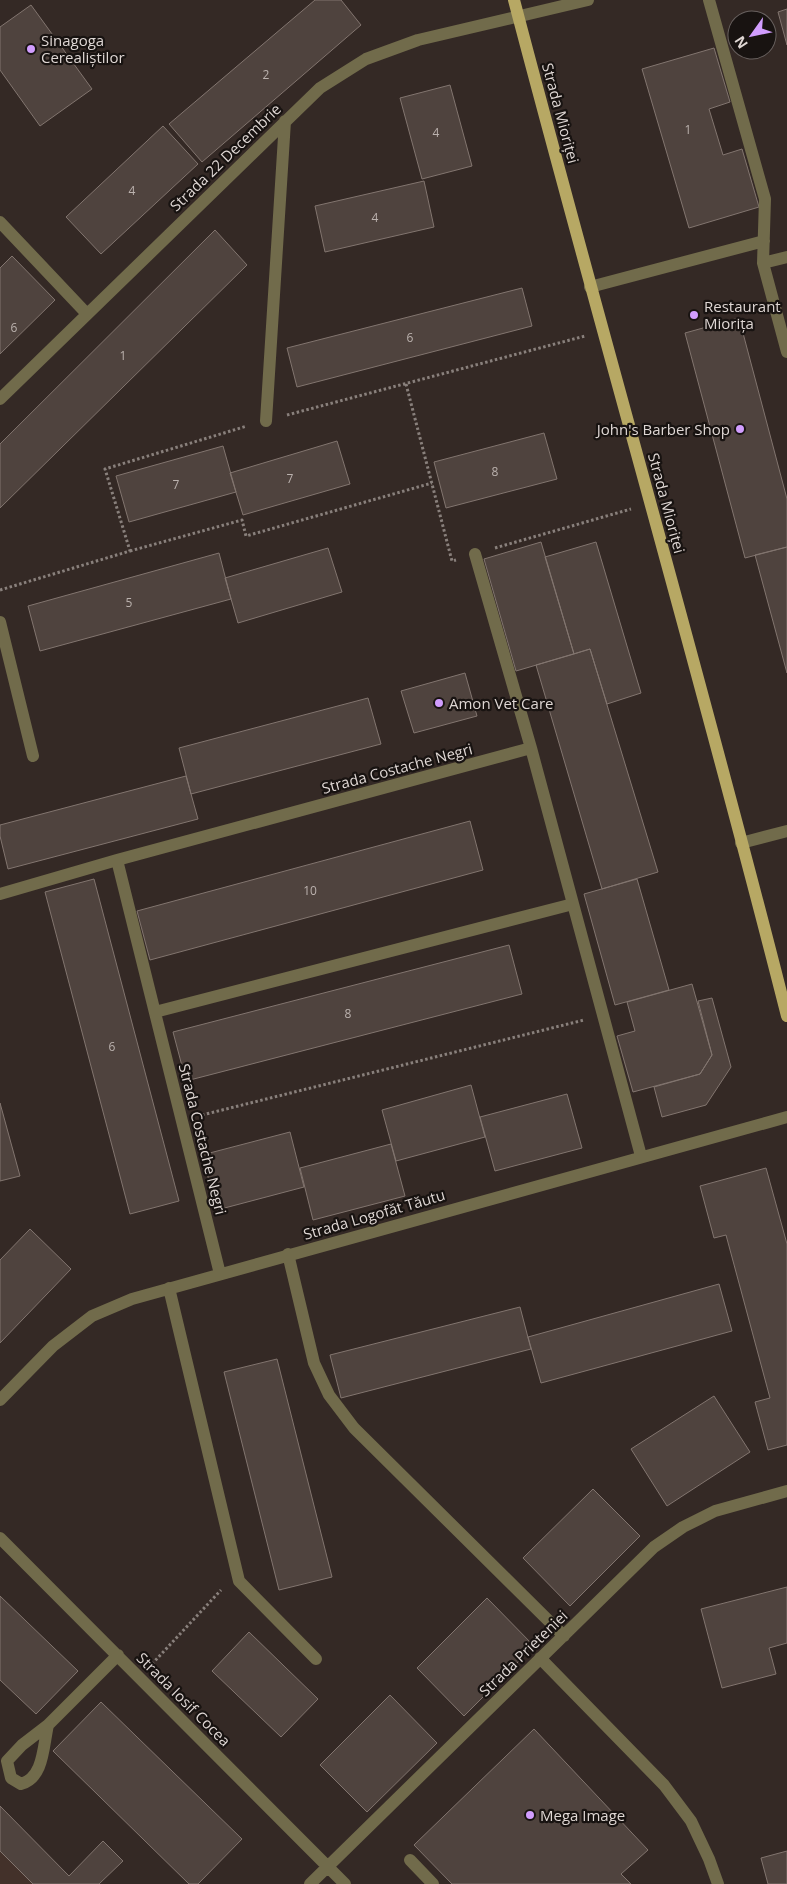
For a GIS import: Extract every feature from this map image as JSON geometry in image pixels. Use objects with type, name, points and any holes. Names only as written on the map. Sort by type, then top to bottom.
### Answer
[{"type":"main road","name":"Strada Mioriței","points":[[514,0],[590,287],[651,503],[787,1016]]},
{"type":"street","name":"Strada 22 Decembrie","points":[[0,399],[320,88],[366,59],[418,40],[588,0]]},
{"type":"street","points":[[709,0],[764,199],[763,263],[787,352]]},
{"type":"street","points":[[266,421],[284,121]]},
{"type":"street","points":[[0,222],[87,314]]},
{"type":"street","points":[[590,287],[764,241]]},
{"type":"street","points":[[763,263],[787,257]]},
{"type":"street","points":[[475,554],[531,748],[641,1156]]},
{"type":"street","points":[[0,622],[33,756]]},
{"type":"street","name":"Strada Costache Negri","points":[[0,894],[117,860],[531,748]]},
{"type":"street","points":[[741,843],[787,831]]},
{"type":"street","name":"Strada Costache Negri","points":[[117,860],[220,1274]]},
{"type":"street","points":[[154,1012],[573,904]]},
{"type":"street","name":"Strada Logofăt Tăutu","points":[[0,1400],[53,1346],[92,1316],[132,1299],[288,1254],[787,1117]]},
{"type":"street","points":[[288,1254],[314,1363],[329,1396],[354,1428],[564,1636]]},
{"type":"street","points":[[169,1288],[239,1581],[316,1660]]},
{"type":"street","name":"Strada Prieteniei","points":[[310,1884],[654,1547],[683,1527],[715,1511],[787,1491]]},
{"type":"street","name":"Strada Iosif Cocea","points":[[0,1538],[345,1884]]},
{"type":"street","points":[[48,1726],[118,1655]]},
{"type":"street","points":[[540,1658],[664,1785],[691,1821],[709,1859],[718,1884]]},
{"type":"street","points":[[410,1860],[433,1884]]},
{"type":"path","points":[[130,551],[105,469],[266,421],[603,332]]},
{"type":"path","points":[[406,384],[452,560],[651,503]]},
{"type":"path","points":[[0,590],[242,520],[246,536],[432,483]]},
{"type":"path","points":[[182,1120],[603,1015]]},
{"type":"path","points":[[140,1677],[237,1573]]},
{"type":"shaded area","points":[[0,1850],[34,1884],[0,1884]]},
{"type":"building","points":[[315,0],[341,0],[361,25],[202,162],[169,124]]},
{"type":"building","name":"Sinagoga Cerealiștilor","points":[[31,5],[92,89],[40,126],[0,70],[0,27]]},
{"type":"building","points":[[787,9],[787,45],[778,12]]},
{"type":"building","points":[[714,48],[730,102],[709,109],[723,155],[742,149],[759,207],[689,228],[642,69]]},
{"type":"building","points":[[450,85],[472,166],[422,179],[400,98]]},
{"type":"building","points":[[163,126],[198,164],[101,254],[66,217]]},
{"type":"building","points":[[424,181],[434,227],[325,252],[315,206]]},
{"type":"building","points":[[215,230],[247,265],[0,508],[0,444]]},
{"type":"building","points":[[12,256],[55,300],[0,354],[0,268]]},
{"type":"building","points":[[522,288],[532,326],[297,387],[287,348]]},
{"type":"building","points":[[739,318],[787,499],[787,547],[745,558],[685,333]]},
{"type":"building","points":[[544,433],[557,479],[446,508],[434,462]]},
{"type":"building","points":[[337,441],[350,484],[243,515],[230,473]]},
{"type":"building","points":[[223,446],[236,492],[129,522],[116,476]]},
{"type":"building","points":[[541,542],[574,654],[516,671],[484,559]]},
{"type":"building","points":[[596,542],[641,693],[607,704],[590,649],[574,654],[545,557]]},
{"type":"building","points":[[787,547],[787,673],[755,555]]},
{"type":"building","points":[[328,548],[342,592],[238,623],[225,578]]},
{"type":"building","points":[[219,553],[231,599],[40,651],[28,606]]},
{"type":"building","points":[[590,649],[658,872],[602,889],[536,665]]},
{"type":"building","name":"Amon Vet Care","points":[[465,673],[477,716],[414,733],[401,691]]},
{"type":"building","points":[[368,698],[381,744],[191,794],[179,748]]},
{"type":"building","points":[[186,776],[198,819],[8,869],[0,836],[0,825]]},
{"type":"building","points":[[470,821],[483,870],[150,960],[137,911]]},
{"type":"building","points":[[94,879],[179,1201],[130,1214],[45,892]]},
{"type":"building","points":[[637,879],[669,990],[615,1005],[584,894]]},
{"type":"building","points":[[509,945],[522,994],[186,1081],[173,1032]]},
{"type":"building","points":[[692,984],[712,1055],[700,1074],[633,1092],[617,1036],[635,1031],[627,1002]]},
{"type":"building","points":[[712,998],[731,1067],[706,1105],[662,1117],[654,1087],[700,1074],[712,1055],[698,1001]]},
{"type":"building","points":[[471,1085],[485,1137],[396,1161],[382,1110]]},
{"type":"building","points":[[567,1094],[582,1148],[495,1171],[480,1117]]},
{"type":"building","points":[[0,1103],[20,1176],[0,1181]]},
{"type":"building","points":[[290,1132],[304,1187],[217,1210],[202,1155]]},
{"type":"building","points":[[391,1144],[405,1196],[313,1220],[300,1168]]},
{"type":"building","points":[[766,1168],[787,1244],[787,1445],[768,1450],[755,1402],[770,1398],[726,1235],[714,1238],[700,1186]]},
{"type":"building","points":[[30,1229],[71,1269],[0,1343],[0,1260]]},
{"type":"building","points":[[719,1284],[732,1331],[541,1383],[528,1337]]},
{"type":"building","points":[[520,1307],[531,1349],[341,1398],[330,1355]]},
{"type":"building","points":[[277,1359],[332,1577],[279,1590],[224,1372]]},
{"type":"building","points":[[714,1396],[750,1452],[667,1506],[631,1449]]},
{"type":"building","points":[[593,1489],[640,1536],[570,1606],[523,1558]]},
{"type":"building","points":[[787,1587],[787,1643],[769,1648],[776,1674],[722,1688],[701,1609]]},
{"type":"building","points":[[0,1596],[78,1671],[36,1714],[0,1680]]},
{"type":"building","points":[[487,1598],[534,1646],[464,1716],[417,1668]]},
{"type":"building","points":[[249,1632],[318,1699],[281,1737],[212,1671]]},
{"type":"building","points":[[390,1695],[437,1743],[367,1812],[320,1765]]},
{"type":"building","points":[[101,1702],[242,1839],[198,1884],[189,1884],[53,1751]]},
{"type":"building","name":"Mega Image","points":[[534,1729],[648,1850],[621,1874],[631,1884],[452,1884],[414,1845]]},
{"type":"building","points":[[0,1806],[69,1876],[103,1841],[123,1861],[99,1884],[33,1884],[0,1851]]},
{"type":"building","points":[[787,1851],[787,1884],[768,1884],[761,1858]]},
{"type":"place","name":"Sinagoga Cerealiștilor","points":[[31,49]]},
{"type":"place","name":"Restaurant Miorița","points":[[694,315]]},
{"type":"place","name":"John's Barber Shop","points":[[740,429]]},
{"type":"place","name":"Amon Vet Care","points":[[439,703]]},
{"type":"place","name":"Mega Image","points":[[530,1815]]}]
